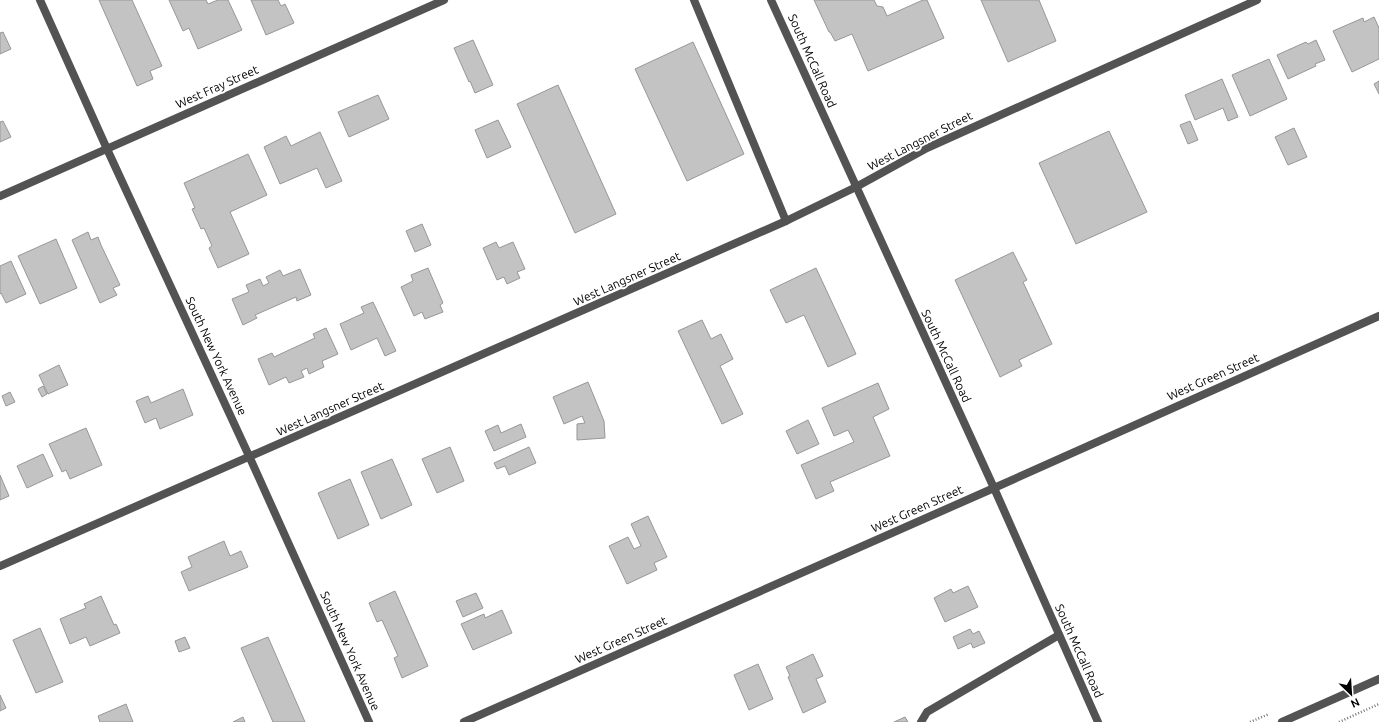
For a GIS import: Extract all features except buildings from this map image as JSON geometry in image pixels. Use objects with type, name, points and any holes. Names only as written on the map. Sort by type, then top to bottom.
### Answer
[{"type":"street","name":"South New York Avenue","points":[[40,0],[107,150],[250,458],[369,722]]},
{"type":"street","name":"West Fray Street","points":[[0,196],[444,0]]},
{"type":"street","points":[[694,0],[786,221]]},
{"type":"street","name":"South McCall Road","points":[[771,0],[994,488],[1098,722]]},
{"type":"street","name":"West Langsner Street","points":[[0,566],[250,458],[786,221],[856,187],[927,148],[1257,0]]},
{"type":"street","name":"West Green Street","points":[[464,722],[1379,316]]},
{"type":"street","points":[[921,722],[927,712],[1059,635]]},
{"type":"street","points":[[1282,722],[1379,679]]},
{"type":"path","points":[[1338,722],[1379,704]]}]
